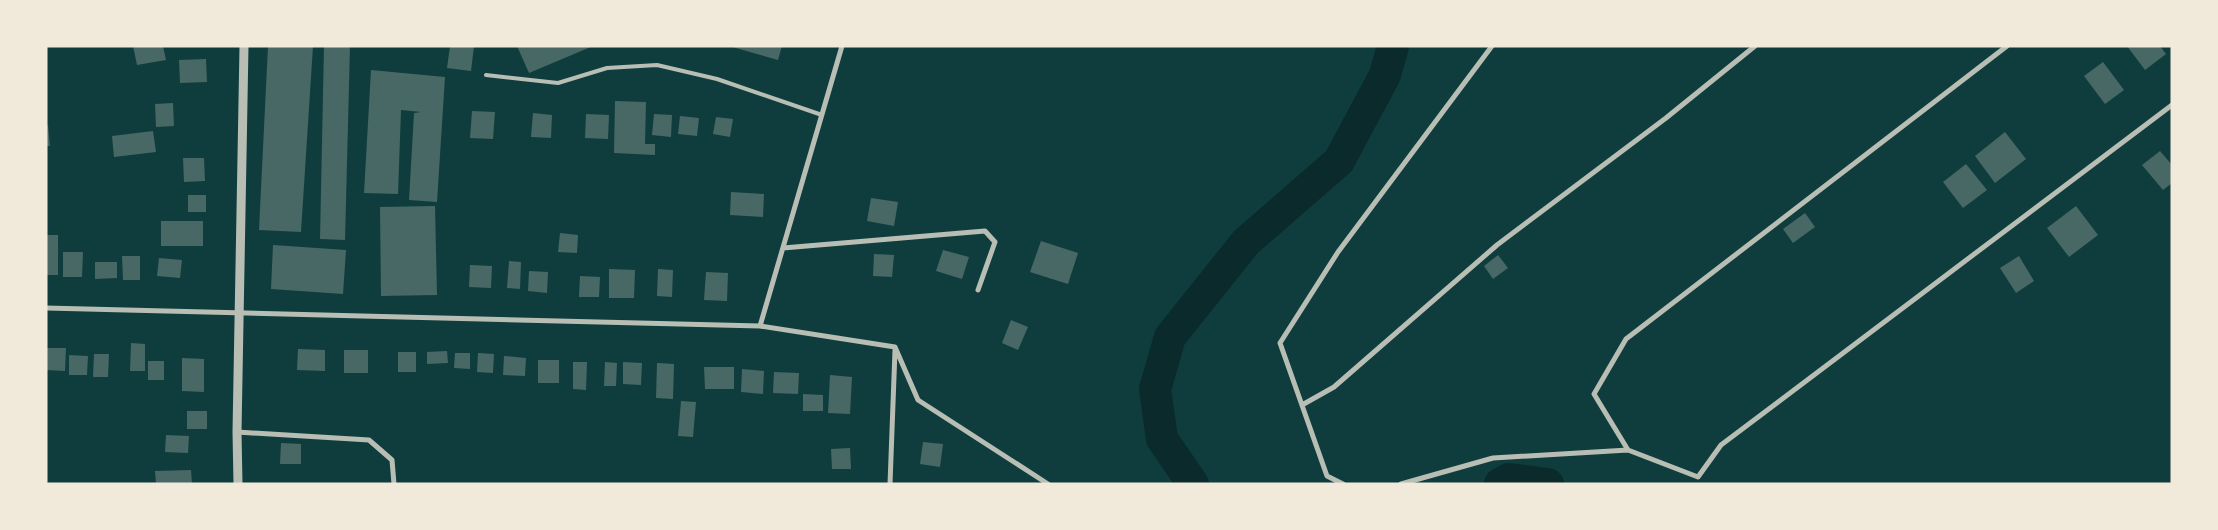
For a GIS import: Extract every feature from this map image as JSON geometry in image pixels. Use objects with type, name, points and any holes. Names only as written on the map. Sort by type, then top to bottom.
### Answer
[{"type":"street","points":[[238,484],[237,432],[244,46]]},
{"type":"street","points":[[760,326],[842,46]]},
{"type":"street","points":[[1343,484],[1327,476],[1280,343],[1338,252],[1492,46]]},
{"type":"street","points":[[1302,405],[1334,387],[1497,245],[1666,118],[1754,46]]},
{"type":"street","points":[[1628,450],[1594,394],[1626,339],[2007,46]]},
{"type":"street","points":[[1401,484],[1493,458],[1628,450],[1698,477],[1721,445],[2172,105]]},
{"type":"street","points":[[783,248],[985,231],[995,242],[978,290]]},
{"type":"street","points":[[46,308],[760,326],[895,347]]},
{"type":"street","points":[[890,484],[895,347]]},
{"type":"street","points":[[895,347],[918,400],[1048,484]]},
{"type":"street","points":[[237,432],[369,440],[392,460],[394,484]]},
{"type":"lane","points":[[486,75],[558,83],[607,68],[657,65],[717,79],[822,115]]},
{"type":"building","points":[[133,46],[163,46],[166,60],[137,65]]},
{"type":"building","points":[[268,46],[313,46],[301,232],[259,230]]},
{"type":"building","points":[[324,46],[350,46],[345,240],[320,239]]},
{"type":"building","points":[[450,46],[474,46],[471,71],[447,68]]},
{"type":"building","points":[[517,46],[593,46],[529,73]]},
{"type":"building","points":[[729,46],[782,46],[778,60]]},
{"type":"building","points":[[2127,46],[2160,46],[2166,54],[2145,70]]},
{"type":"building","points":[[206,59],[207,82],[180,83],[179,60]]},
{"type":"building","points":[[2103,62],[2124,90],[2105,104],[2084,76]]},
{"type":"building","points":[[371,70],[445,77],[437,202],[409,200],[414,113],[421,112],[401,110],[398,194],[364,193]]},
{"type":"building","points":[[615,101],[646,102],[645,144],[655,144],[655,155],[614,153]]},
{"type":"building","points":[[173,103],[174,126],[156,127],[155,104]]},
{"type":"building","points":[[472,111],[495,112],[493,139],[470,138]]},
{"type":"building","points":[[533,113],[552,115],[551,138],[531,137]]},
{"type":"building","points":[[586,114],[609,115],[608,139],[585,138]]},
{"type":"building","points":[[654,114],[672,115],[671,137],[652,135]]},
{"type":"building","points":[[680,116],[699,118],[697,136],[678,134]]},
{"type":"building","points":[[716,117],[733,119],[730,137],[713,134]]},
{"type":"building","points":[[46,125],[48,125],[50,146],[46,146]]},
{"type":"building","points":[[153,131],[156,152],[114,157],[112,136]]},
{"type":"building","points":[[2005,132],[2026,159],[1995,183],[1975,156]]},
{"type":"building","points":[[2160,151],[2172,165],[2172,183],[2163,190],[2142,165]]},
{"type":"building","points":[[183,158],[204,158],[205,181],[184,182]]},
{"type":"building","points":[[1966,164],[1987,190],[1963,208],[1943,182]]},
{"type":"building","points":[[731,192],[764,194],[763,217],[730,215]]},
{"type":"building","points":[[188,195],[206,195],[206,212],[188,212]]},
{"type":"building","points":[[871,198],[898,202],[894,226],[867,221]]},
{"type":"building","points":[[435,206],[437,295],[381,296],[380,207]]},
{"type":"building","points":[[2076,206],[2098,235],[2069,257],[2047,228]]},
{"type":"building","points":[[1805,213],[1815,227],[1793,243],[1783,229]]},
{"type":"building","points":[[161,221],[203,221],[203,246],[161,246]]},
{"type":"building","points":[[560,233],[578,235],[577,253],[558,252]]},
{"type":"building","points":[[46,235],[58,235],[58,275],[46,275]]},
{"type":"building","points":[[1041,241],[1078,253],[1068,284],[1030,272]]},
{"type":"building","points":[[273,245],[346,250],[343,294],[271,289]]},
{"type":"building","points":[[943,250],[969,257],[962,279],[936,271]]},
{"type":"building","points":[[63,252],[83,252],[82,277],[63,277]]},
{"type":"building","points":[[874,254],[894,255],[892,277],[873,276]]},
{"type":"building","points":[[1498,255],[1508,268],[1493,279],[1484,266]]},
{"type":"building","points":[[122,256],[140,256],[140,280],[123,280]]},
{"type":"building","points":[[2019,256],[2034,281],[2016,293],[2000,268]]},
{"type":"building","points":[[159,258],[182,260],[180,278],[157,276]]},
{"type":"building","points":[[509,261],[521,262],[520,289],[507,288]]},
{"type":"building","points":[[95,262],[117,262],[117,278],[95,279]]},
{"type":"building","points":[[470,265],[492,266],[491,288],[469,287]]},
{"type":"building","points":[[609,269],[635,270],[634,298],[609,298]]},
{"type":"building","points":[[658,269],[673,270],[672,297],[657,296]]},
{"type":"building","points":[[529,271],[548,272],[547,293],[528,291]]},
{"type":"building","points":[[706,272],[728,273],[727,301],[704,300]]},
{"type":"building","points":[[580,276],[600,277],[599,297],[579,297]]},
{"type":"building","points":[[1011,320],[1028,327],[1018,350],[1002,343]]},
{"type":"building","points":[[131,343],[145,344],[145,371],[130,371]]},
{"type":"building","points":[[46,348],[66,348],[65,371],[46,370]]},
{"type":"building","points":[[298,349],[325,350],[325,371],[297,370]]},
{"type":"building","points":[[344,350],[368,350],[368,373],[344,373]]},
{"type":"building","points":[[447,351],[448,363],[427,364],[427,352]]},
{"type":"building","points":[[398,352],[416,352],[416,372],[398,372]]},
{"type":"building","points":[[455,353],[470,353],[470,369],[454,368]]},
{"type":"building","points":[[478,353],[494,354],[493,373],[477,372]]},
{"type":"building","points":[[94,354],[109,354],[108,377],[93,377]]},
{"type":"building","points":[[69,355],[88,356],[87,375],[69,375]]},
{"type":"building","points":[[504,356],[526,358],[525,376],[503,375]]},
{"type":"building","points":[[182,358],[204,359],[204,392],[182,391]]},
{"type":"building","points":[[538,360],[559,360],[559,383],[538,383]]},
{"type":"building","points":[[148,361],[164,361],[164,380],[148,380]]},
{"type":"building","points":[[573,362],[587,362],[586,390],[573,389]]},
{"type":"building","points":[[605,362],[617,363],[616,386],[604,386]]},
{"type":"building","points":[[623,362],[642,363],[641,385],[623,384]]},
{"type":"building","points":[[657,363],[674,364],[673,399],[656,398]]},
{"type":"building","points":[[704,367],[734,367],[734,389],[705,389]]},
{"type":"building","points":[[742,369],[764,371],[763,394],[741,392]]},
{"type":"building","points":[[774,372],[799,373],[798,394],[773,393]]},
{"type":"building","points":[[830,375],[852,377],[850,414],[828,413]]},
{"type":"building","points":[[803,394],[823,395],[823,411],[803,411]]},
{"type":"building","points":[[681,401],[696,402],[693,437],[678,436]]},
{"type":"building","points":[[187,411],[207,411],[207,429],[187,429]]},
{"type":"building","points":[[166,435],[189,436],[188,453],[165,452]]},
{"type":"building","points":[[923,442],[943,444],[940,467],[920,464]]},
{"type":"building","points":[[281,443],[301,444],[301,464],[280,464]]},
{"type":"building","points":[[850,448],[851,469],[832,469],[831,449]]},
{"type":"building","points":[[191,470],[192,484],[156,484],[155,471]]},
{"type":"waterway","points":[[1193,484],[1162,439],[1155,389],[1170,337],[1246,242],[1339,161],[1385,75],[1393,46]]},
{"type":"waterway","points":[[1500,484],[1509,479],[1548,484]]}]
